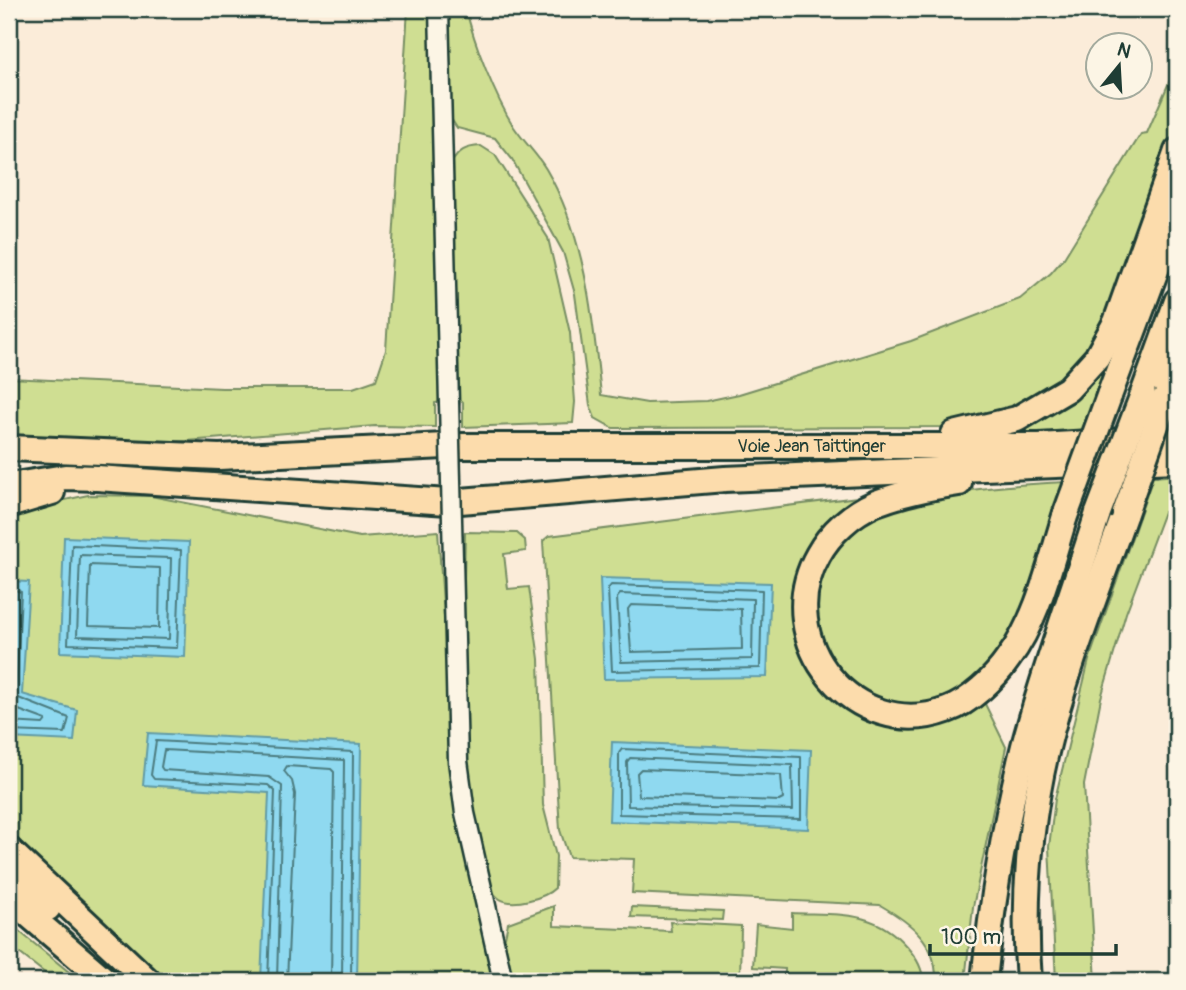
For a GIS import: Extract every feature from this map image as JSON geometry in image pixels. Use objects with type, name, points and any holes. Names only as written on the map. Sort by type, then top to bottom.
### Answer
[{"type":"highway","points":[[870,447],[919,436],[956,434],[991,427],[1017,419],[1068,388],[1097,357],[1116,322],[1177,152]]},
{"type":"highway","points":[[1030,467],[1015,476],[920,490],[875,503],[850,519],[826,542],[808,572],[803,602],[807,636],[819,664],[842,691],[868,706],[896,714],[948,710],[991,679],[1010,658],[1031,619],[1065,516],[1177,214]]},
{"type":"highway","points":[[984,981],[999,865],[1017,774],[1043,683],[1098,513],[1177,300]]},
{"type":"highway","points":[[1029,981],[1027,913],[1033,828],[1046,752],[1069,673],[1177,366]]},
{"type":"highway","name":"Voie Jean Taittinger","points":[[219,457],[445,446],[1039,446],[1177,438]]},
{"type":"highway","points":[[9,448],[219,457]]},
{"type":"highway","points":[[9,464],[176,466],[219,457]]},
{"type":"highway","name":"Voie Jean Taittinger","points":[[157,482],[448,502],[725,479],[1177,460]]},
{"type":"highway","points":[[9,486],[65,477],[157,482]]},
{"type":"highway","points":[[9,505],[54,492],[157,482]]},
{"type":"highway","points":[[9,850],[148,981]]},
{"type":"highway","points":[[9,875],[134,981]]},
{"type":"highway","points":[[9,898],[106,981]]},
{"type":"street","points":[[439,9],[458,761],[476,863],[503,981]]},
{"type":"green space","points":[[408,9],[432,9],[441,402],[435,403],[435,427],[375,426],[162,443],[9,437],[9,378],[222,388],[353,388],[376,380],[386,350]]},
{"type":"green space","points":[[447,9],[466,9],[480,53],[500,101],[514,127],[539,158],[560,195],[586,279],[601,395],[647,403],[706,401],[739,394],[911,341],[1020,299],[1051,273],[1064,258],[1141,134],[1147,133],[1177,64],[1177,127],[1118,286],[1099,332],[1083,360],[1058,382],[1002,418],[948,427],[613,428],[595,418],[590,405],[575,294],[563,252],[512,159],[495,138],[457,128],[450,117]]},
{"type":"green space","points":[[481,146],[495,155],[548,238],[570,333],[575,402],[573,423],[463,427],[463,402],[458,401],[451,164],[463,150]]},
{"type":"green space","points":[[1141,279],[1086,431],[1000,434],[1068,395]]},
{"type":"green space","points":[[1177,475],[1177,510],[1164,512],[1126,613],[1101,698],[1084,785],[1096,981],[1056,981],[1049,847],[1055,799],[1089,660],[1153,477]]},
{"type":"green space","points":[[1067,482],[1036,578],[1015,626],[989,666],[973,682],[955,694],[937,702],[917,706],[898,705],[878,699],[860,689],[843,674],[821,645],[817,632],[818,598],[823,572],[843,539],[866,521],[912,502],[938,496],[991,487]]},
{"type":"green space","points":[[88,495],[151,496],[360,537],[438,531],[451,717],[496,981],[162,981],[9,840],[9,512]]},
{"type":"green space","points":[[866,496],[825,529],[806,654],[892,722],[990,688],[985,704],[1006,747],[973,907],[965,981],[936,981],[932,955],[920,935],[880,905],[632,893],[634,859],[569,857],[560,830],[543,541],[549,536]]},
{"type":"green space","points":[[465,532],[517,533],[525,540],[526,551],[504,554],[508,589],[529,587],[539,659],[543,805],[556,856],[555,888],[544,895],[520,902],[500,899],[488,886],[467,782],[462,668]]},
{"type":"green space","points":[[554,906],[554,926],[671,931],[670,922],[741,926],[740,981],[510,981],[503,946],[508,923]]},
{"type":"green space","points":[[632,907],[723,911],[722,920],[631,917]]},
{"type":"green space","points":[[792,913],[854,916],[882,926],[895,935],[916,959],[923,981],[785,981],[785,969],[753,967],[756,924],[792,928]]},
{"type":"green space","points":[[9,923],[80,981],[55,981],[9,945]]},
{"type":"water","points":[[64,537],[189,542],[185,657],[60,652]]},
{"type":"water","points":[[600,578],[771,583],[767,677],[604,679]]},
{"type":"water","points":[[9,581],[29,582],[22,694],[77,710],[74,741],[9,738]]},
{"type":"water","points":[[148,733],[361,744],[357,981],[261,981],[269,793],[143,785]]},
{"type":"water","points":[[612,742],[811,750],[808,829],[609,821]]}]
